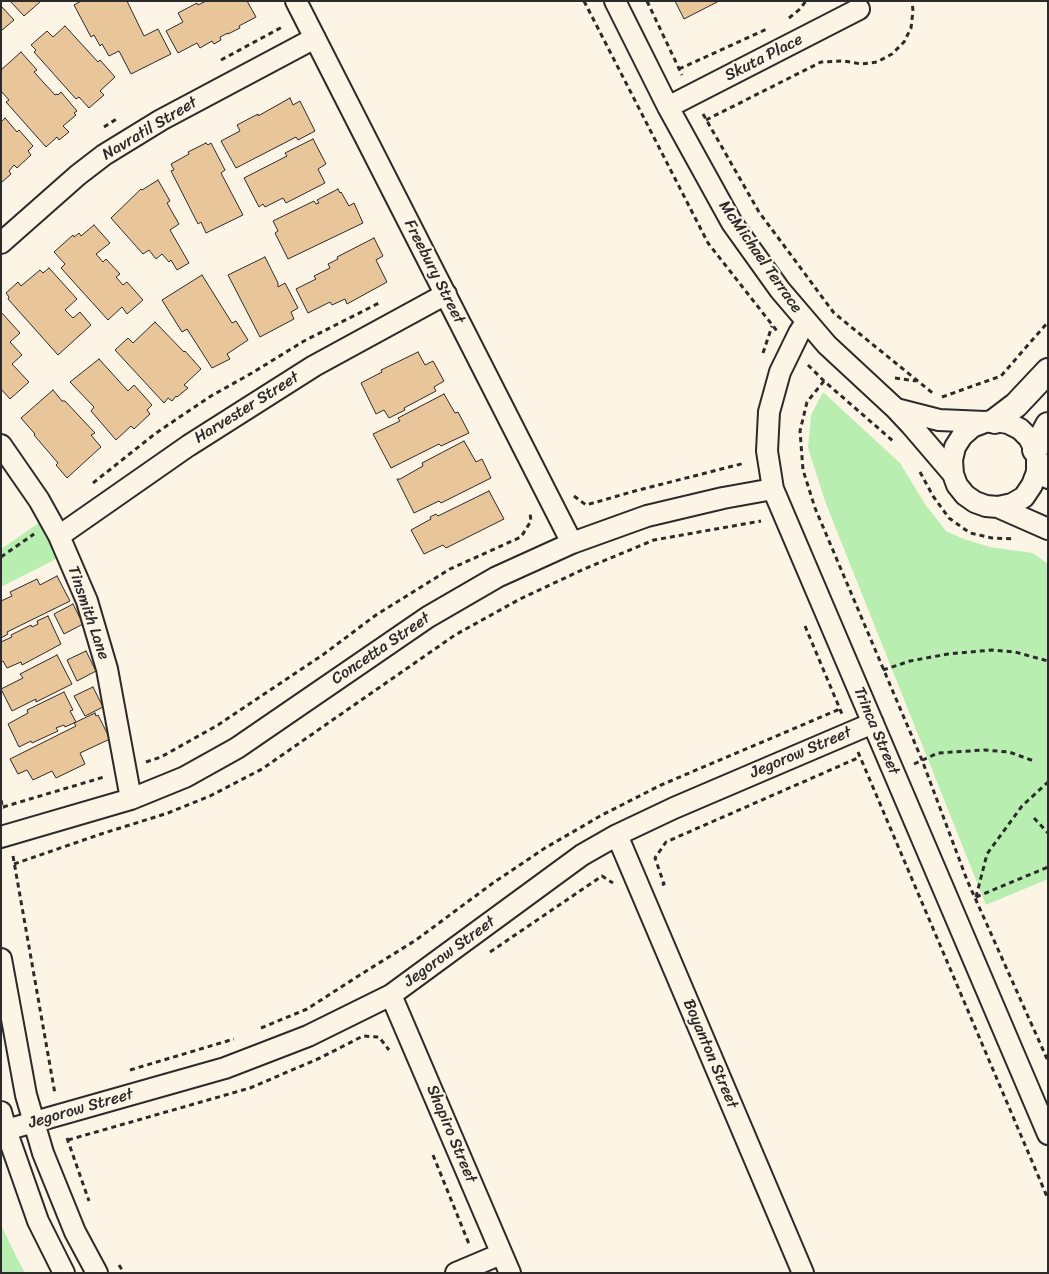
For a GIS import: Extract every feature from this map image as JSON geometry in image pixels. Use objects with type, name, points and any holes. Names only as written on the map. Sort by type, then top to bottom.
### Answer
[{"type":"street","name":"Freebury Street","points":[[296,1],[572,543]]},
{"type":"street","name":"McMichael Terrace","points":[[615,1],[668,107],[732,223],[780,290],[806,322],[827,345],[896,409],[953,474]]},
{"type":"street","name":"Skuta Place","points":[[668,107],[859,9]]},
{"type":"street","name":"Navratil Street","points":[[1,243],[78,175],[104,155],[161,120],[315,38]]},
{"type":"street","name":"Harvester Street","points":[[59,536],[188,446],[314,366],[446,294]]},
{"type":"street","name":"Trinca Street","points":[[806,322],[780,372],[769,412],[767,451],[773,489],[1048,1134]]},
{"type":"street","points":[[1048,371],[1016,405],[990,421],[972,427],[962,436],[955,447],[952,460],[953,474],[957,485],[964,495],[974,502],[998,507],[1012,504],[1024,496],[1032,486],[1037,472],[1036,454],[1048,425]]},
{"type":"street","name":"McMichael Terrace","points":[[896,409],[939,420],[990,421]]},
{"type":"street","points":[[990,421],[1008,423],[1020,429],[1029,438],[1048,478]]},
{"type":"street","name":"Tinsmith Lane","points":[[1,445],[40,500],[59,536],[87,601],[107,668],[131,799]]},
{"type":"street","name":"Concetta Street","points":[[5,836],[131,799],[185,777],[237,748],[428,617],[497,577],[572,543],[647,516],[723,498],[773,489]]},
{"type":"street","points":[[998,507],[1048,529]]},
{"type":"street","name":"Jegorow Street","points":[[4,1121],[34,1122],[225,1068],[308,1036],[391,995],[582,855],[617,835],[674,808],[873,723]]},
{"type":"street","name":"Boyanton Street","points":[[617,835],[803,1273]]},
{"type":"street","points":[[1,959],[26,1095],[43,1153],[75,1232],[97,1273]]},
{"type":"street","name":"Shapiro Street","points":[[391,995],[510,1273]]},
{"type":"street","points":[[4,1121],[38,1221],[64,1273]]},
{"type":"street","points":[[456,1273],[501,1254]]},
{"type":"path","points":[[584,1],[708,243],[792,349],[824,381],[899,445]]},
{"type":"path","points":[[646,1],[692,95],[759,212],[834,314],[938,398],[1001,376],[1048,322]]},
{"type":"path","points":[[786,20],[800,9],[806,1]]},
{"type":"path","points":[[706,120],[821,62],[844,61],[860,64],[877,62],[892,54],[904,42],[911,28],[912,1]]},
{"type":"path","points":[[679,69],[771,27]]},
{"type":"path","points":[[824,381],[807,402],[800,431],[802,470],[814,508],[922,760],[968,880],[1048,1061]]},
{"type":"path","points":[[569,492],[586,505],[745,464]]},
{"type":"path","points":[[918,468],[933,496],[948,518],[970,533],[992,538],[1016,539]]},
{"type":"path","points":[[3,807],[161,757],[218,725],[324,654],[376,615],[450,569],[521,537],[532,521],[528,499],[544,487]]},
{"type":"path","points":[[262,769],[455,635],[520,599],[654,540],[761,521]]},
{"type":"path","points":[[802,620],[1048,1199]]},
{"type":"path","points":[[883,670],[920,659],[992,650],[1015,652],[1048,662]]},
{"type":"path","points":[[257,1030],[306,1009],[416,940],[493,883],[545,848],[602,815],[660,785],[840,709]]},
{"type":"path","points":[[872,785],[938,753],[984,750],[1009,752],[1034,760]]},
{"type":"path","points":[[642,894],[664,884],[655,858],[666,842],[860,757]]},
{"type":"path","points":[[976,898],[987,854],[1022,806],[1048,782]]},
{"type":"path","points":[[1,800],[5,836],[59,1115],[90,1205]]},
{"type":"path","points":[[1034,818],[1048,833]]},
{"type":"path","points":[[976,898],[1048,867]]},
{"type":"path","points":[[488,954],[602,876],[618,886]]},
{"type":"path","points":[[68,1140],[250,1088],[320,1058],[364,1036],[379,1037],[392,1055]]},
{"type":"path","points":[[129,1070],[240,1037]]},
{"type":"path","points":[[54,1092],[64,1089]]},
{"type":"path","points":[[433,1155],[477,1264]]},
{"type":"path","points":[[118,1265],[124,1273]]},
{"type":"green space","points":[[823,392],[900,463],[925,504],[946,531],[990,547],[1033,553],[1048,564],[1048,879],[986,905],[826,504],[808,448],[811,415]]},
{"type":"green space","points":[[43,520],[62,556],[1,587],[1,549]]},
{"type":"green space","points":[[1,1225],[16,1256],[25,1273],[1,1273]]},
{"type":"building","points":[[10,1],[41,1],[24,16]]},
{"type":"building","points":[[81,1],[127,1],[144,36],[158,29],[171,54],[131,74],[119,51],[109,56],[102,44],[100,46],[94,35],[91,37],[74,5]]},
{"type":"building","points":[[206,1],[247,1],[256,17],[239,26],[240,28],[220,37],[221,40],[214,44],[212,41],[200,48],[197,43],[178,53],[166,31],[183,22],[178,13],[197,3],[198,5]]},
{"type":"building","points":[[675,1],[719,1],[684,19]]},
{"type":"building","points":[[1,6],[14,20],[1,31]]},
{"type":"building","points":[[65,26],[98,62],[100,60],[115,77],[100,91],[104,95],[89,108],[79,97],[76,99],[34,52],[36,50],[31,45],[47,31],[53,37]]},
{"type":"building","points":[[21,52],[37,70],[34,72],[55,95],[61,92],[77,111],[74,113],[76,115],[63,126],[69,132],[59,140],[57,137],[46,147],[6,102],[9,100],[1,91],[1,70]]},
{"type":"building","points":[[290,98],[293,105],[300,101],[315,131],[298,140],[296,137],[236,168],[221,141],[240,131],[237,125],[258,114],[258,116]]},
{"type":"building","points":[[5,118],[33,146],[28,151],[31,155],[17,168],[14,165],[9,171],[11,174],[1,183],[1,122]]},
{"type":"building","points":[[313,139],[326,164],[318,169],[325,183],[286,203],[283,198],[265,207],[263,204],[259,207],[244,178],[287,156],[285,153]]},
{"type":"building","points":[[206,143],[208,145],[211,143],[225,170],[221,173],[243,215],[206,233],[201,222],[198,224],[171,171],[174,170],[171,164],[189,154],[188,152]]},
{"type":"building","points":[[158,180],[170,201],[167,203],[179,224],[170,230],[189,263],[177,270],[171,260],[169,262],[162,254],[156,259],[149,250],[143,254],[111,218],[141,189]]},
{"type":"building","points":[[338,189],[349,206],[354,203],[363,223],[288,259],[275,233],[278,231],[273,221],[314,201],[316,204],[319,203],[317,200]]},
{"type":"building","points":[[94,225],[110,243],[96,254],[103,262],[106,259],[120,274],[116,277],[123,285],[127,282],[143,300],[127,314],[122,307],[108,320],[61,268],[65,264],[54,252],[73,235],[74,237],[79,233],[81,236]]},
{"type":"building","points":[[374,238],[383,256],[376,260],[387,282],[347,304],[345,299],[332,305],[330,302],[308,313],[296,289],[316,279],[314,276],[330,268],[328,264],[338,259],[337,257]]},
{"type":"building","points":[[265,257],[278,283],[278,287],[285,283],[298,308],[291,312],[294,319],[260,337],[228,275]]},
{"type":"building","points":[[49,268],[77,299],[65,310],[73,318],[80,312],[91,325],[58,355],[8,299],[9,297],[6,293],[18,282],[21,286],[40,270],[43,273]]},
{"type":"building","points":[[202,275],[232,323],[236,321],[248,340],[227,354],[230,359],[212,368],[187,329],[182,332],[162,300]]},
{"type":"building","points":[[1,312],[20,333],[10,342],[22,355],[12,364],[29,382],[10,399],[1,389]]},
{"type":"building","points":[[155,322],[201,369],[184,385],[188,388],[172,401],[168,398],[164,403],[115,350],[128,338],[133,343]]},
{"type":"building","points":[[418,352],[425,365],[433,361],[444,381],[434,387],[436,391],[389,418],[384,410],[376,414],[361,383],[382,372],[381,370]]},
{"type":"building","points":[[99,359],[128,391],[134,385],[152,405],[147,410],[150,414],[134,429],[131,426],[116,440],[91,411],[94,407],[70,382]]},
{"type":"building","points":[[53,390],[95,433],[91,435],[101,447],[67,478],[56,465],[58,463],[21,418]]},
{"type":"building","points":[[444,394],[455,413],[458,412],[469,433],[441,446],[439,444],[391,468],[373,434],[400,421],[398,418]]},
{"type":"building","points":[[464,441],[476,462],[482,459],[491,478],[441,503],[439,501],[414,513],[397,479],[423,466],[422,463]]},
{"type":"building","points":[[489,491],[504,519],[446,548],[443,545],[424,554],[411,530],[431,519],[430,517],[436,514],[438,516]]},
{"type":"building","points":[[57,576],[70,601],[7,632],[8,634],[1,638],[1,601],[12,596],[10,592],[37,579],[40,585]]},
{"type":"building","points":[[73,604],[83,624],[64,634],[54,614]]},
{"type":"building","points":[[48,616],[61,644],[22,665],[21,662],[7,668],[3,661],[1,662],[1,642],[31,625],[32,627],[38,624],[37,621]]},
{"type":"building","points":[[86,651],[96,671],[77,681],[67,660]]},
{"type":"building","points":[[57,655],[72,684],[36,702],[36,699],[12,711],[1,689],[23,678],[20,674]]},
{"type":"building","points":[[93,687],[103,707],[85,716],[74,696]]},
{"type":"building","points":[[64,692],[73,710],[70,711],[76,722],[65,727],[64,725],[56,728],[58,731],[19,747],[8,724],[28,713],[27,710]]},
{"type":"building","points":[[95,713],[96,716],[98,715],[110,739],[80,753],[85,764],[56,778],[52,771],[33,780],[27,770],[18,774],[10,759],[76,726],[74,723]]}]
